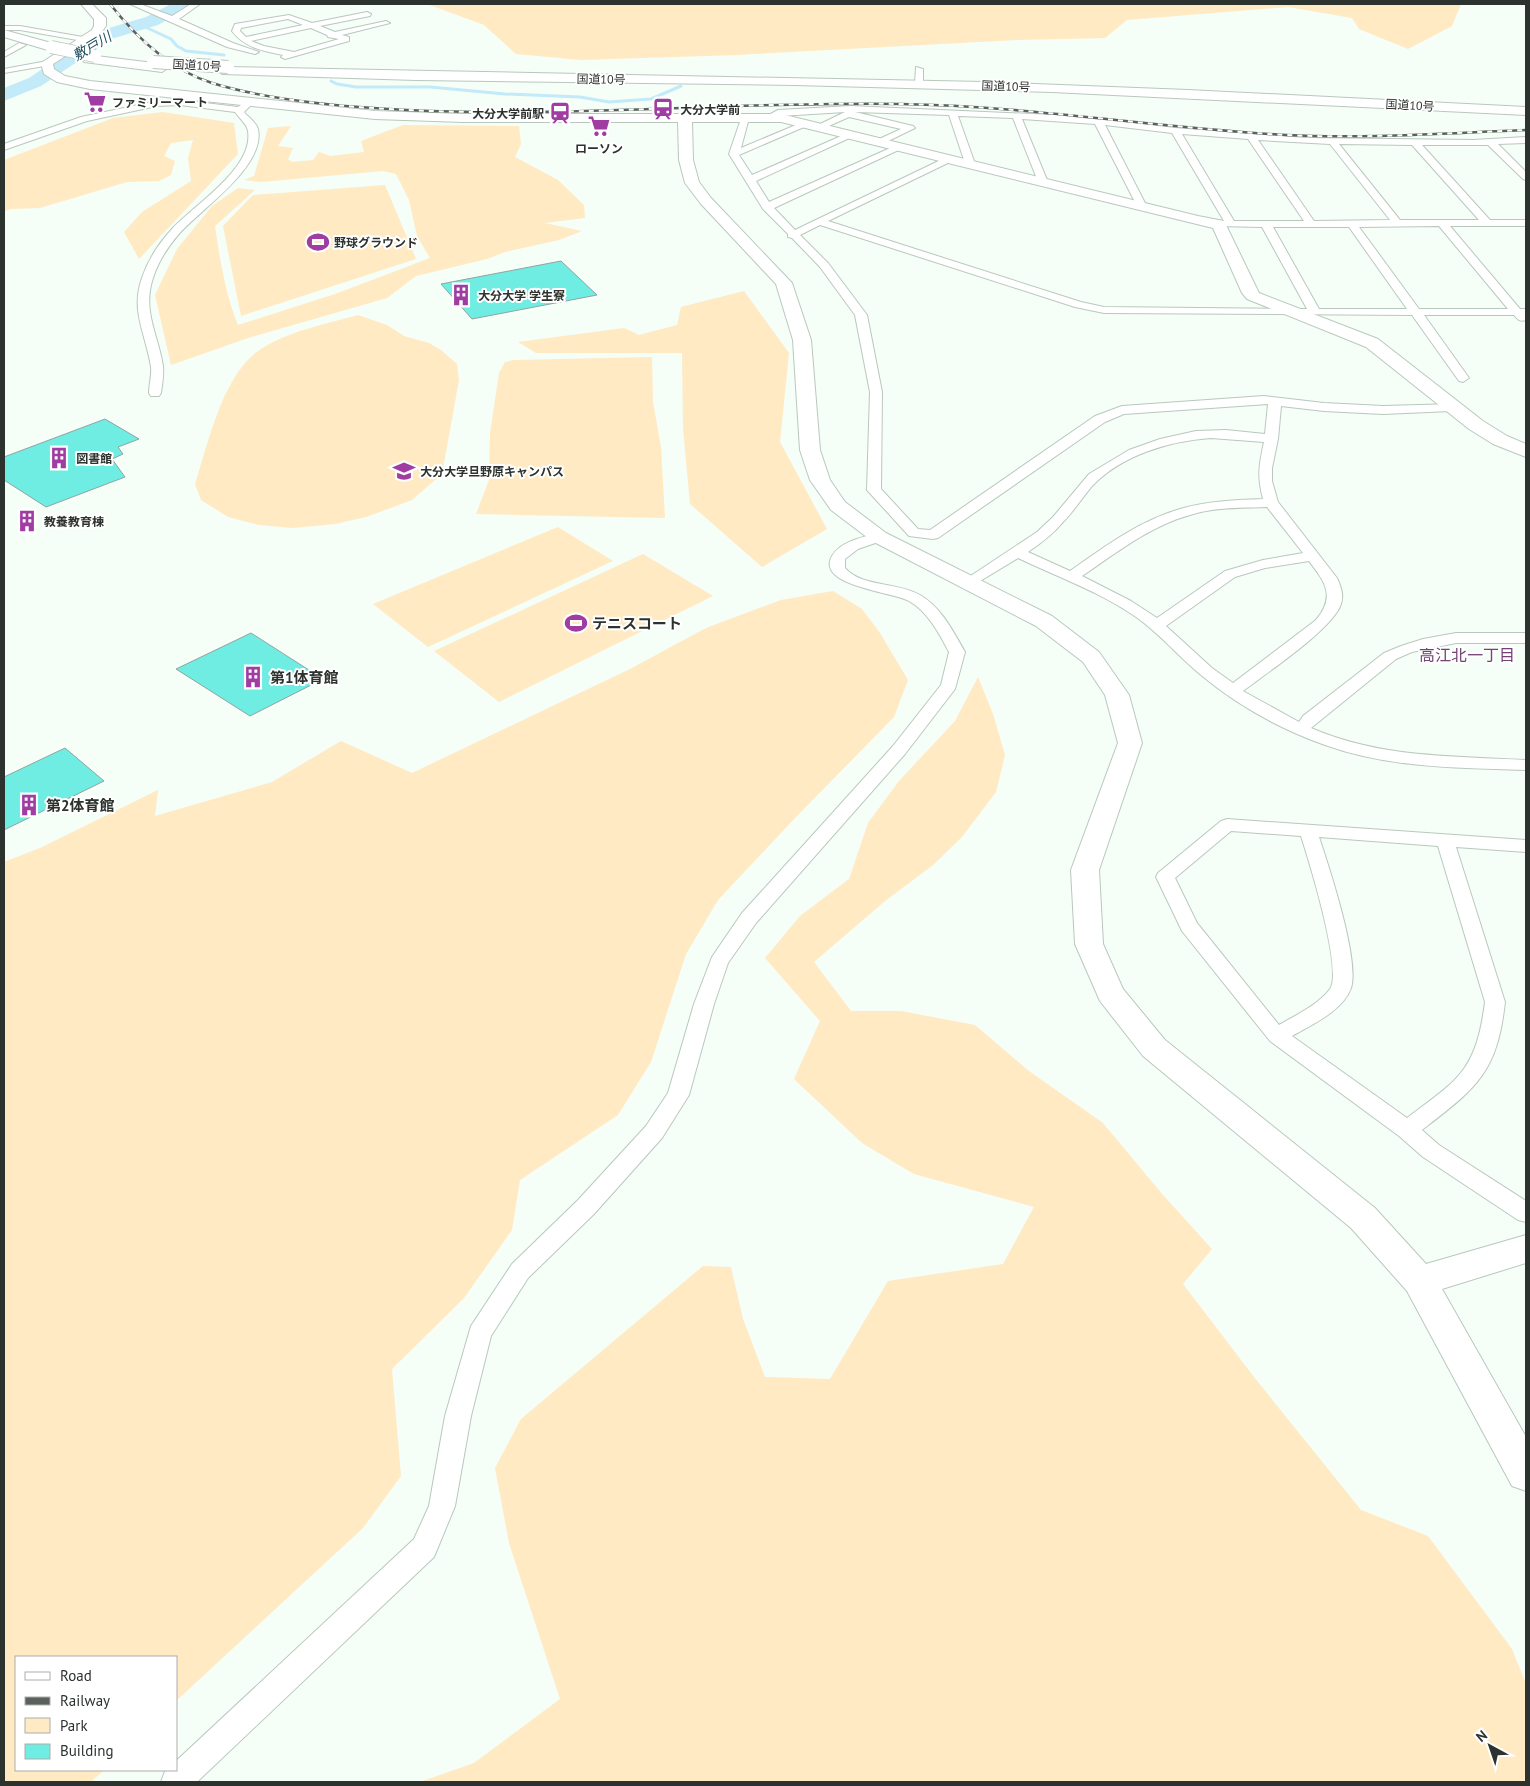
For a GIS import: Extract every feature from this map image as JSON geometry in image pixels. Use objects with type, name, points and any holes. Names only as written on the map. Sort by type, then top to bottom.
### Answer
[{"type":"main road","points":[[86,4],[95,11],[101,23],[99,28],[48,61],[61,79],[90,85],[245,106],[415,117],[785,118],[1198,221],[1225,224],[1250,293],[1372,343],[1414,375],[1451,407],[1488,434],[1526,451]]},
{"type":"main road","name":"国道10号","points":[[4,33],[48,61]]},
{"type":"main road","name":"国道10号","points":[[4,40],[22,46],[48,61],[91,57],[158,65],[227,69],[312,67],[484,78],[919,84],[1161,92],[1526,111]]},
{"type":"main road","points":[[685,119],[686,160],[692,183],[706,201],[784,283],[802,340],[810,450],[820,480],[838,506],[879,537],[1044,621],[1091,657],[1117,695],[1130,743],[1085,870],[1089,944],[1110,994],[1154,1048],[1363,1218],[1419,1280],[1524,1464]]},
{"type":"main road","points":[[1419,1280],[1526,1249]]},
{"type":"street","points":[[134,4],[251,52],[288,56],[345,40],[344,38],[290,17],[238,26],[236,31],[243,40],[288,56],[312,67]]},
{"type":"street","points":[[171,19],[196,4]]},
{"type":"street","points":[[243,40],[367,14]]},
{"type":"street","points":[[317,38],[386,23]]},
{"type":"street","points":[[4,28],[20,28],[83,39]]},
{"type":"street","points":[[4,55],[22,46]]},
{"type":"street","points":[[4,71],[48,61]]},
{"type":"street","points":[[919,69],[919,84]]},
{"type":"street","points":[[4,147],[77,121],[159,103],[182,102],[226,110],[245,106]]},
{"type":"street","points":[[154,393],[158,368],[142,307],[142,297],[148,277],[158,255],[176,230],[224,185],[246,160],[251,150],[253,131],[250,122],[240,114],[245,106]]},
{"type":"street","points":[[769,117],[778,113],[841,109],[979,112],[1251,137],[1332,141],[1490,142],[1526,140]]},
{"type":"street","points":[[734,154],[812,125],[848,114],[910,128],[880,142]]},
{"type":"street","points":[[953,114],[969,161],[965,163]]},
{"type":"street","points":[[1016,116],[1042,180],[1039,182]]},
{"type":"street","points":[[745,118],[734,154],[767,207],[792,235],[824,265],[861,315],[876,392],[874,490],[914,533],[933,535],[1100,419],[1122,410],[1234,401],[1275,400],[1324,407],[1383,410],[1451,407]]},
{"type":"street","points":[[1099,122],[1140,203],[1136,206]]},
{"type":"street","points":[[1175,131],[1225,224],[1526,223]]},
{"type":"street","points":[[750,180],[851,135]]},
{"type":"street","points":[[1251,137],[1311,224]]},
{"type":"street","points":[[1332,141],[1398,224]]},
{"type":"street","points":[[1413,141],[1487,223]]},
{"type":"street","points":[[1490,142],[1526,177]]},
{"type":"street","points":[[767,207],[900,147]]},
{"type":"street","points":[[792,235],[949,159]]},
{"type":"street","points":[[820,222],[1088,307],[1104,310],[1522,312]]},
{"type":"street","points":[[1266,224],[1315,312]]},
{"type":"street","points":[[1352,224],[1463,378]]},
{"type":"street","points":[[1442,224],[1522,312],[1526,323]]},
{"type":"street","points":[[1234,690],[1321,623],[1332,611],[1335,589],[1330,578],[1272,503],[1265,481],[1266,457],[1271,440],[1275,400]]},
{"type":"street","points":[[967,583],[1018,553],[1054,525],[1094,477],[1131,455],[1171,440],[1208,434],[1227,434],[1271,440]]},
{"type":"street","points":[[1071,576],[1145,529],[1184,512],[1233,504],[1272,503]]},
{"type":"street","points":[[176,1782],[424,1548],[442,1506],[458,1416],[480,1333],[520,1270],[586,1206],[654,1132],[678,1095],[704,1004],[719,962],[749,918],[899,750],[949,686],[957,652],[930,610],[896,589],[853,580],[842,574],[837,568],[837,560],[843,552],[879,537]]},
{"type":"street","points":[[1018,553],[1071,576],[1126,605],[1155,626],[1206,671],[1234,690],[1272,715],[1331,742],[1367,752],[1398,756],[1526,765]]},
{"type":"street","points":[[1155,626],[1230,574],[1263,564],[1312,556]]},
{"type":"street","points":[[1302,729],[1310,720],[1390,656],[1403,650],[1457,636],[1526,638]]},
{"type":"street","points":[[1526,846],[1227,825],[1165,877],[1189,926],[1277,1036],[1407,1130],[1432,1151],[1526,1213]]},
{"type":"street","points":[[1277,1036],[1315,1013],[1328,1002],[1341,988],[1344,973],[1316,855],[1308,831]]},
{"type":"street","points":[[1407,1130],[1454,1095],[1472,1077],[1486,1052],[1493,1028],[1495,1002],[1445,840]]},
{"type":"green space","points":[[427,4],[1461,4],[1452,26],[1408,49],[1359,29],[1352,18],[1288,7],[1127,20],[1105,38],[1017,40],[736,55],[581,60],[516,54],[484,25]]},
{"type":"green space","points":[[163,112],[234,123],[238,154],[139,259],[124,232],[142,212],[191,181],[188,158],[193,140],[171,143],[164,156],[175,161],[171,175],[159,181],[127,182],[40,208],[10,209],[4,212],[4,160],[113,118]]},
{"type":"green space","points":[[403,125],[519,126],[521,144],[515,157],[558,180],[584,205],[585,218],[545,223],[582,231],[559,240],[505,252],[487,259],[416,276],[387,298],[248,338],[171,365],[155,295],[177,249],[212,206],[238,188],[255,190],[215,226],[226,289],[238,325],[338,293],[430,258],[417,236],[409,200],[396,174],[383,171],[261,182],[244,180],[254,176],[268,128],[291,126],[278,146],[293,148],[288,159],[292,162],[313,160],[319,152],[330,156],[364,152],[361,141]]},
{"type":"green space","name":"野球グラウンド","points":[[385,185],[416,259],[241,316],[223,226],[253,195]]},
{"type":"green space","points":[[744,291],[789,353],[780,442],[827,529],[762,567],[690,504],[683,428],[682,353],[536,353],[518,342],[624,328],[639,335],[677,325],[681,307]]},
{"type":"green space","points":[[358,315],[387,325],[404,336],[429,343],[441,350],[457,364],[459,380],[442,474],[412,500],[366,517],[335,524],[293,528],[259,525],[228,517],[201,500],[195,484],[212,430],[227,392],[236,375],[248,360],[261,349],[283,337]]},
{"type":"green space","points":[[652,357],[653,402],[661,447],[665,518],[476,514],[489,480],[490,433],[499,373],[505,362],[514,360]]},
{"type":"green space","name":"テニスコート","points":[[558,527],[613,561],[428,647],[373,604]]},
{"type":"green space","name":"テニスコート","points":[[643,554],[713,596],[499,702],[434,651]]},
{"type":"green space","points":[[833,591],[862,609],[880,633],[908,680],[894,717],[718,900],[686,954],[651,1062],[618,1115],[520,1180],[512,1230],[464,1298],[392,1369],[401,1476],[363,1528],[178,1699],[178,1656],[15,1656],[15,1771],[103,1771],[91,1782],[4,1782],[4,862],[40,848],[158,790],[155,816],[272,782],[341,741],[412,773],[630,669],[706,628],[781,600]]},
{"type":"green space","points":[[978,677],[993,714],[1005,755],[996,792],[962,837],[933,865],[885,901],[814,962],[851,1011],[901,1011],[975,1025],[1029,1071],[1103,1123],[1163,1195],[1212,1249],[1183,1284],[1254,1377],[1361,1510],[1428,1536],[1512,1649],[1526,1684],[1526,1782],[420,1782],[474,1763],[560,1699],[509,1543],[495,1468],[521,1419],[703,1266],[731,1267],[743,1319],[765,1377],[830,1379],[888,1281],[1003,1264],[1034,1207],[914,1174],[862,1143],[794,1079],[820,1021],[765,958],[800,916],[849,879],[868,823],[899,781],[955,721]]},
{"type":"building","points":[[561,261],[597,295],[472,319],[441,284]]},
{"type":"building","name":"図書館","points":[[105,419],[139,439],[118,447],[123,454],[112,459],[125,477],[46,507],[4,480],[4,457]]},
{"type":"building","name":"第1体育館","points":[[251,633],[323,679],[250,716],[176,669]]},
{"type":"building","name":"第2体育館","points":[[65,748],[104,781],[4,830],[4,777]]},
{"type":"waterway","name":"敷戸川","points":[[4,95],[35,82],[105,35],[152,21],[183,4]]},
{"type":"waterway","points":[[141,25],[171,39],[177,46],[186,51],[224,55]]},
{"type":"waterway","points":[[331,81],[337,84],[356,87],[430,87],[505,94],[580,97],[609,102],[651,99],[681,86]]},
{"type":"railway","points":[[110,4],[155,51],[182,70],[197,77],[212,83],[258,94],[334,105],[407,110],[530,112],[777,105],[901,104],[997,109],[1286,135],[1376,136],[1526,130]]},
{"type":"place","name":"ファミリーマート","points":[[95,102]]},
{"type":"place","name":"大分大学前","points":[[663,109]]},
{"type":"place","name":"大分大学前駅","points":[[560,113]]},
{"type":"place","name":"ローソン","points":[[599,126]]},
{"type":"place","name":"野球グラウンド","points":[[318,242]]},
{"type":"place","name":"大分大学 学生寮","points":[[461,295]]},
{"type":"place","name":"図書館","points":[[59,458]]},
{"type":"place","name":"大分大学旦野原キャンパス","points":[[404,471]]},
{"type":"place","name":"教養教育棟","points":[[27,521]]},
{"type":"place","name":"テニスコート","points":[[576,623]]},
{"type":"place","name":"第1体育館","points":[[253,677]]},
{"type":"place","name":"第2体育館","points":[[29,805]]},
{"type":"district","name":"高江北一丁目","points":[[1467,655]]}]
